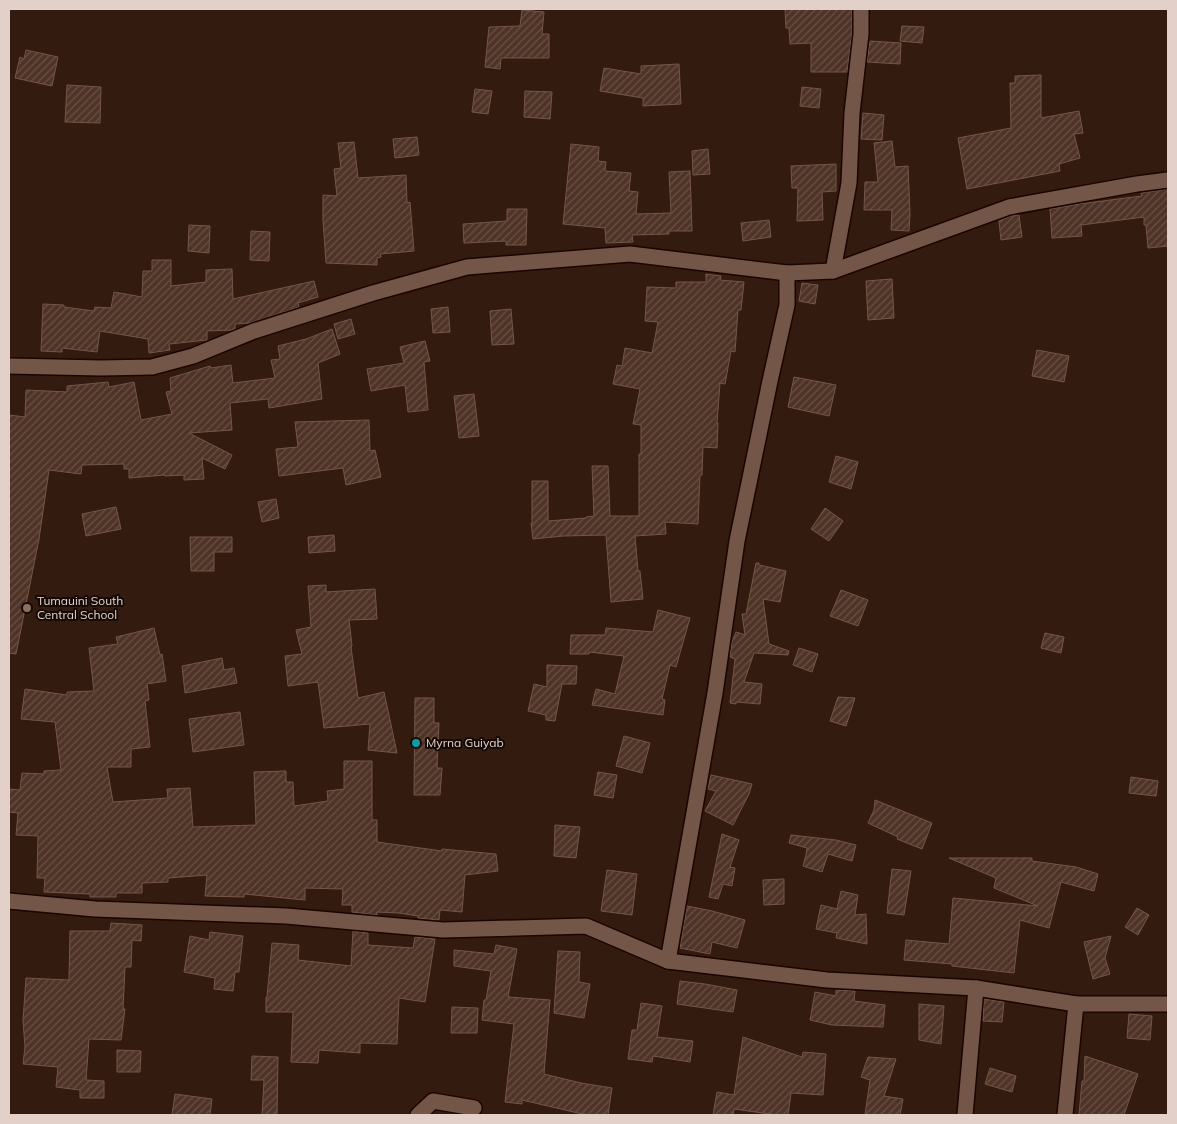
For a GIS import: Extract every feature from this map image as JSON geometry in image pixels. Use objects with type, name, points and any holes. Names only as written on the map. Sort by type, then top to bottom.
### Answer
[{"type":"street","points":[[833,271],[848,183],[852,113],[861,34],[861,9]]},
{"type":"street","points":[[9,366],[152,367],[193,356],[264,328],[373,293],[467,267],[630,254],[787,273],[833,271],[1009,207],[1168,180]]},
{"type":"street","points":[[668,961],[715,693],[737,541],[786,305],[787,273]]},
{"type":"street","points":[[9,901],[95,909],[286,916],[443,930],[586,926],[668,961],[827,980],[976,988],[1076,1004],[1168,1004]]},
{"type":"street","points":[[965,1115],[976,988]]},
{"type":"street","points":[[1066,1115],[1076,1004]]},
{"type":"street","points":[[418,1115],[433,1101],[474,1108]]},
{"type":"building","points":[[785,9],[852,9],[852,33],[847,72],[811,72],[811,43],[790,44],[789,28],[786,28]]},
{"type":"building","points":[[522,10],[544,12],[542,34],[549,34],[549,58],[501,58],[500,69],[485,67],[489,27],[520,26]]},
{"type":"building","points":[[902,26],[924,27],[922,43],[900,41]]},
{"type":"building","points":[[870,41],[901,43],[900,64],[867,62]]},
{"type":"building","points":[[26,50],[58,57],[52,86],[15,78],[20,57],[24,59]]},
{"type":"building","points":[[679,64],[681,104],[643,106],[643,98],[600,91],[604,68],[641,74],[641,66]]},
{"type":"building","points":[[1041,75],[1041,118],[1079,111],[1083,133],[1074,134],[1080,158],[1059,164],[1060,171],[967,189],[958,138],[1011,128],[1010,83],[1015,83],[1015,76]]},
{"type":"building","points":[[67,85],[101,87],[100,123],[65,122]]},
{"type":"building","points":[[802,87],[821,89],[819,108],[800,106]]},
{"type":"building","points":[[475,89],[492,91],[488,114],[472,112]]},
{"type":"building","points":[[525,91],[552,92],[550,119],[524,117]]},
{"type":"building","points":[[863,113],[884,115],[882,140],[861,139]]},
{"type":"building","points":[[417,137],[419,155],[395,158],[393,139]]},
{"type":"building","points":[[892,141],[895,167],[908,166],[909,231],[891,230],[892,210],[864,210],[865,182],[878,182],[874,143]]},
{"type":"building","points":[[354,142],[358,178],[406,175],[407,203],[410,202],[414,251],[380,254],[381,257],[377,258],[377,265],[326,263],[323,195],[337,196],[334,169],[341,168],[338,143]]},
{"type":"building","points":[[571,144],[599,147],[598,161],[606,162],[605,171],[631,173],[629,191],[638,192],[636,214],[671,213],[669,172],[690,171],[692,231],[669,231],[669,234],[632,235],[633,242],[606,243],[605,228],[563,224]]},
{"type":"building","points":[[708,149],[710,174],[693,175],[692,151]]},
{"type":"building","points":[[836,164],[836,191],[822,192],[823,220],[797,221],[798,188],[792,188],[791,166]]},
{"type":"building","points":[[1168,189],[1168,246],[1148,248],[1144,217],[1081,225],[1082,236],[1052,238],[1050,209],[1142,196],[1141,193]]},
{"type":"building","points":[[507,209],[527,209],[526,245],[506,245],[506,241],[464,243],[463,224],[507,221]]},
{"type":"building","points":[[1019,215],[1022,237],[1001,240],[999,221]]},
{"type":"building","points":[[769,220],[771,237],[743,241],[741,223]]},
{"type":"building","points":[[189,225],[210,226],[209,253],[188,251]]},
{"type":"building","points":[[251,231],[270,232],[269,261],[250,260]]},
{"type":"building","points":[[152,260],[171,260],[171,286],[206,282],[206,270],[232,269],[233,299],[314,281],[318,297],[298,303],[299,307],[250,323],[235,324],[235,329],[233,330],[207,331],[207,340],[169,344],[170,350],[149,353],[148,339],[100,331],[97,352],[62,348],[62,352],[41,351],[43,304],[64,305],[64,307],[94,311],[95,307],[111,308],[114,292],[142,297],[143,271],[152,271]]},
{"type":"building","points":[[706,274],[721,276],[720,280],[744,282],[741,310],[738,310],[735,352],[731,351],[725,384],[720,383],[717,448],[703,447],[698,524],[665,522],[666,534],[635,536],[643,599],[611,602],[606,535],[533,539],[531,523],[532,481],[548,481],[548,521],[586,518],[594,516],[592,466],[608,466],[610,516],[639,516],[641,425],[633,424],[640,389],[613,384],[617,365],[622,366],[625,348],[652,353],[658,322],[645,321],[647,287],[676,288],[676,282],[706,282]]},
{"type":"building","points":[[892,279],[894,318],[868,320],[866,281]]},
{"type":"building","points":[[802,283],[818,285],[815,304],[799,301]]},
{"type":"building","points":[[448,307],[450,332],[433,333],[431,309]]},
{"type":"building","points":[[511,309],[514,344],[492,345],[490,311]]},
{"type":"building","points":[[351,319],[355,334],[338,339],[334,324]]},
{"type":"building","points":[[332,329],[340,354],[318,363],[322,399],[269,408],[268,399],[230,403],[232,430],[189,433],[232,455],[225,469],[202,458],[204,479],[184,480],[184,475],[129,478],[129,469],[124,469],[124,464],[82,465],[81,474],[49,470],[39,539],[16,654],[9,653],[9,415],[25,417],[26,390],[67,392],[67,386],[108,382],[109,387],[134,382],[141,420],[172,414],[166,392],[171,391],[170,378],[210,366],[211,368],[231,365],[233,383],[275,378],[271,360],[280,359],[278,346],[306,339]]},
{"type":"building","points":[[425,341],[430,361],[424,362],[428,410],[408,412],[405,385],[371,391],[367,369],[404,363],[400,347]]},
{"type":"building","points":[[1037,350],[1069,356],[1064,382],[1032,376]]},
{"type":"building","points":[[794,377],[836,385],[829,416],[788,407]]},
{"type":"building","points":[[474,394],[479,436],[459,438],[454,396]]},
{"type":"building","points":[[369,420],[370,451],[375,450],[381,477],[346,485],[343,468],[279,476],[276,449],[298,447],[295,422]]},
{"type":"building","points":[[836,456],[858,462],[851,489],[829,482]]},
{"type":"building","points":[[276,499],[279,518],[262,522],[258,502]]},
{"type":"building","points":[[116,507],[121,529],[86,536],[82,514]]},
{"type":"building","points":[[825,508],[843,521],[829,541],[811,529]]},
{"type":"building","points":[[334,535],[335,551],[309,553],[308,537]]},
{"type":"building","points":[[190,537],[232,537],[232,552],[214,552],[214,571],[191,571]]},
{"type":"building","points":[[756,563],[786,571],[780,602],[763,599],[769,644],[789,651],[788,655],[754,653],[744,682],[762,684],[760,704],[736,702],[736,704],[730,703],[735,659],[730,657],[732,642],[736,632],[745,635],[742,614],[746,614]]},
{"type":"building","points":[[326,585],[326,592],[375,589],[377,619],[349,620],[351,647],[358,698],[384,692],[397,753],[368,750],[370,724],[324,728],[318,682],[288,686],[285,656],[302,654],[296,630],[311,627],[308,586]]},
{"type":"building","points":[[841,590],[868,600],[858,626],[830,616]]},
{"type":"building","points":[[658,610],[690,618],[676,667],[670,665],[662,699],[665,700],[663,715],[592,705],[596,689],[615,694],[624,656],[589,652],[589,654],[570,654],[571,635],[605,635],[606,628],[653,632]]},
{"type":"building","points":[[154,628],[160,655],[162,654],[166,681],[147,684],[149,700],[145,701],[150,747],[131,749],[131,767],[107,767],[113,802],[168,798],[167,789],[190,788],[193,827],[256,825],[254,772],[286,771],[286,782],[293,782],[294,806],[328,801],[327,791],[344,789],[344,761],[372,761],[372,820],[377,820],[377,842],[442,851],[442,849],[496,854],[498,871],[465,875],[462,912],[440,910],[439,920],[418,918],[418,916],[399,913],[377,912],[377,915],[352,912],[352,905],[342,905],[343,889],[305,888],[305,900],[244,894],[244,897],[205,896],[207,875],[168,878],[168,882],[142,883],[142,893],[116,893],[116,897],[90,897],[90,894],[44,892],[45,878],[37,878],[38,836],[16,835],[18,813],[9,812],[9,789],[20,790],[22,773],[44,774],[44,771],[61,770],[55,722],[21,719],[25,689],[67,695],[67,692],[94,691],[89,648],[118,644],[116,637]]},
{"type":"building","points":[[1045,633],[1064,637],[1061,653],[1041,648]]},
{"type":"building","points":[[799,648],[818,654],[812,672],[793,665]]},
{"type":"building","points":[[222,658],[224,670],[234,668],[237,683],[185,693],[182,666]]},
{"type":"building","points":[[547,665],[577,666],[576,684],[562,684],[555,721],[546,720],[546,715],[528,711],[534,684],[547,687]]},
{"type":"building","points":[[838,697],[855,698],[846,726],[830,721]]},
{"type":"building","points":[[415,698],[434,698],[434,723],[439,723],[437,768],[442,768],[440,795],[414,795]]},
{"type":"building","points":[[240,712],[244,745],[193,752],[189,719]]},
{"type":"building","points":[[624,736],[650,743],[642,773],[616,766]]},
{"type":"building","points":[[598,772],[617,775],[613,798],[594,795]]},
{"type":"building","points":[[711,775],[752,784],[733,825],[705,811],[716,791],[708,789]]},
{"type":"building","points":[[1131,777],[1158,781],[1156,796],[1129,793]]},
{"type":"building","points":[[875,800],[932,823],[922,849],[897,839],[898,837],[868,823],[874,810]]},
{"type":"building","points":[[555,825],[580,827],[576,858],[554,856]]},
{"type":"building","points":[[722,834],[739,840],[730,867],[735,868],[732,886],[723,884],[718,899],[709,897]]},
{"type":"building","points":[[791,835],[836,840],[856,845],[852,861],[828,854],[822,872],[803,866],[807,848],[789,843]]},
{"type":"building","points":[[949,858],[1032,858],[1032,861],[1076,867],[1098,874],[1094,891],[1061,882],[1049,928],[1020,920],[1014,973],[952,966],[952,964],[904,960],[906,940],[949,944],[953,898],[1038,906],[994,888],[996,878]]},
{"type":"building","points":[[892,869],[911,871],[904,915],[887,913]]},
{"type":"building","points":[[607,870],[637,874],[632,915],[601,911]]},
{"type":"building","points":[[784,879],[784,904],[764,905],[763,880]]},
{"type":"building","points":[[841,891],[858,895],[855,915],[866,914],[867,944],[836,938],[837,933],[816,929],[821,905],[837,909]]},
{"type":"building","points":[[687,906],[745,920],[737,948],[712,942],[710,954],[680,948]]},
{"type":"building","points":[[1137,908],[1149,915],[1138,935],[1125,927]]},
{"type":"building","points":[[111,923],[142,925],[141,941],[132,940],[131,967],[125,967],[123,1009],[125,1009],[121,1040],[89,1039],[86,1080],[104,1081],[104,1098],[80,1098],[80,1090],[56,1087],[58,1067],[23,1064],[26,978],[69,980],[70,931],[110,931]]},
{"type":"building","points":[[353,931],[368,933],[368,945],[413,948],[415,937],[435,939],[425,1002],[399,998],[397,1044],[360,1043],[360,1053],[319,1050],[318,1063],[291,1062],[293,1012],[266,1012],[272,943],[299,945],[298,960],[351,966]]},
{"type":"building","points":[[210,932],[243,936],[239,972],[235,972],[233,991],[214,989],[215,978],[184,972],[190,936],[209,940]]},
{"type":"building","points":[[1111,936],[1105,958],[1110,974],[1093,979],[1084,942]]},
{"type":"building","points":[[496,945],[517,949],[508,997],[550,1000],[544,1074],[612,1088],[608,1115],[578,1113],[522,1100],[522,1104],[505,1102],[514,1024],[482,1020],[484,1000],[486,1000],[491,971],[454,966],[454,950],[494,954]]},
{"type":"building","points":[[558,951],[580,952],[579,982],[590,984],[584,1018],[554,1013]]},
{"type":"building","points":[[680,981],[737,990],[733,1012],[677,1004]]},
{"type":"building","points":[[836,990],[855,991],[854,1001],[885,1005],[883,1027],[832,1025],[810,1020],[815,992],[836,996]]},
{"type":"building","points":[[984,999],[1004,1002],[1002,1022],[983,1021]]},
{"type":"building","points":[[641,1003],[662,1006],[657,1037],[693,1041],[690,1062],[653,1056],[652,1062],[628,1059],[632,1030],[637,1030]]},
{"type":"building","points":[[919,1004],[944,1006],[941,1044],[919,1040]]},
{"type":"building","points":[[452,1007],[478,1008],[477,1033],[451,1033]]},
{"type":"building","points":[[1129,1014],[1152,1016],[1150,1040],[1127,1038]]},
{"type":"building","points":[[743,1037],[802,1057],[803,1052],[826,1054],[823,1095],[791,1093],[788,1115],[734,1109],[733,1115],[713,1115],[717,1092],[734,1095]]},
{"type":"building","points":[[117,1050],[141,1051],[140,1072],[117,1072]]},
{"type":"building","points":[[252,1056],[278,1057],[277,1115],[262,1115],[264,1080],[251,1080]]},
{"type":"building","points":[[1085,1056],[1138,1074],[1124,1115],[1079,1115],[1082,1081],[1084,1081]]},
{"type":"building","points":[[868,1057],[896,1059],[884,1096],[903,1099],[900,1115],[865,1115],[870,1080],[861,1077]]},
{"type":"building","points":[[990,1068],[1016,1076],[1012,1092],[985,1084]]},
{"type":"building","points":[[175,1094],[212,1099],[210,1115],[172,1115]]},
{"type":"place","name":"Tumauini South Central School","points":[[27,608]]},
{"type":"place","name":"Myrna Guiyab","points":[[416,743]]}]
